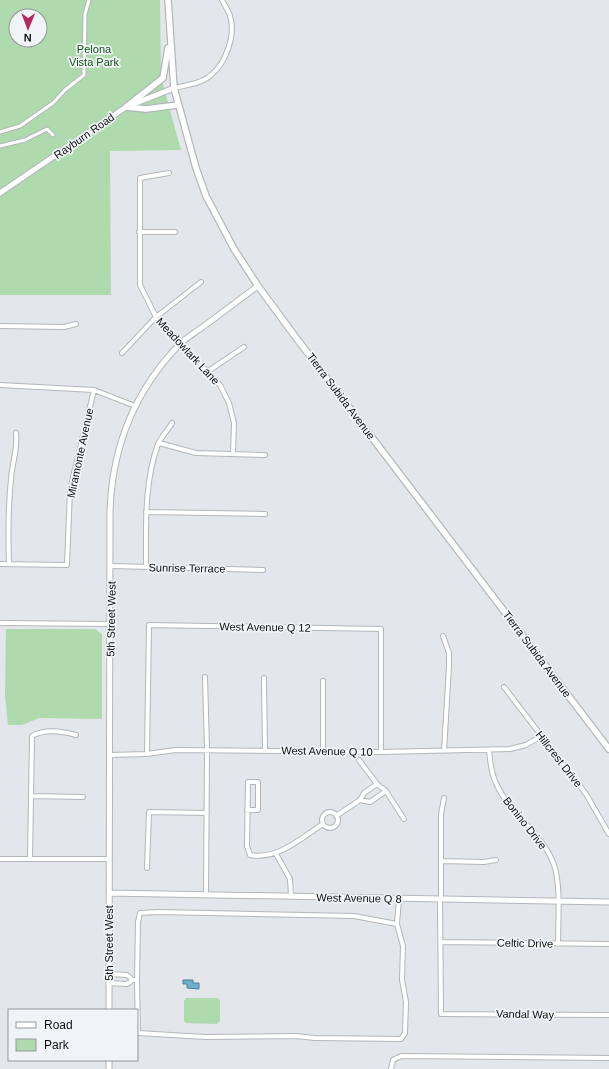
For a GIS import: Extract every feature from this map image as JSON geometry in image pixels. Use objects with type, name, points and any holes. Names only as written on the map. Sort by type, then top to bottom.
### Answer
[{"type":"main road","name":"Tierra Subida Avenue","points":[[168,0],[174,88],[178,105],[206,196],[234,248],[258,286],[609,749]]},
{"type":"main road","points":[[126,107],[163,78],[170,38]]},
{"type":"main road","points":[[126,107],[146,109],[178,105]]},
{"type":"street","points":[[0,132],[20,126],[39,113],[53,103],[65,90],[84,74],[85,14],[89,0]]},
{"type":"street","points":[[174,88],[196,83],[211,75],[225,59],[232,32],[230,16],[222,0]]},
{"type":"street","name":"Rayburn Road","points":[[0,193],[126,107],[174,88]]},
{"type":"street","points":[[0,146],[25,140],[47,129],[53,135]]},
{"type":"street","name":"Meadowlark Lane","points":[[169,174],[140,178],[140,285],[156,317],[220,385],[229,403],[234,423],[233,454]]},
{"type":"street","points":[[139,232],[175,232]]},
{"type":"street","points":[[122,353],[156,317],[201,282]]},
{"type":"street","name":"5th Street West","points":[[109,1009],[110,512],[113,471],[124,430],[135,406],[154,375],[181,344],[258,286]]},
{"type":"street","points":[[0,326],[64,327],[76,324]]},
{"type":"street","points":[[207,372],[244,347]]},
{"type":"street","points":[[0,385],[94,390],[135,406]]},
{"type":"street","name":"Miramonte Avenue","points":[[10,564],[67,565],[70,490],[94,390]]},
{"type":"street","points":[[146,567],[146,512],[150,475],[159,442],[172,423]]},
{"type":"street","points":[[0,564],[10,564],[7,515],[11,474],[17,443],[16,433]]},
{"type":"street","points":[[159,442],[196,453],[265,454]]},
{"type":"street","points":[[146,512],[265,514]]},
{"type":"street","name":"Sunrise Terrace","points":[[111,566],[263,570]]},
{"type":"street","points":[[0,623],[110,624]]},
{"type":"street","name":"West Avenue Q 12","points":[[147,754],[149,624],[381,629],[381,752]]},
{"type":"street","points":[[443,636],[449,653],[444,751]]},
{"type":"street","points":[[205,677],[207,749],[206,894]]},
{"type":"street","points":[[264,678],[265,750]]},
{"type":"street","points":[[323,681],[323,751]]},
{"type":"street","name":"Hillcrest Drive","points":[[504,687],[586,794],[609,834]]},
{"type":"street","points":[[30,858],[32,736],[40,731],[66,732],[76,735]]},
{"type":"street","name":"West Avenue Q 10","points":[[110,755],[147,754],[175,750],[207,749],[381,752],[489,750],[510,749],[526,745],[541,736]]},
{"type":"street","name":"Bonino Drive","points":[[489,750],[496,784],[507,800],[545,846],[554,864],[558,879],[558,944]]},
{"type":"street","points":[[359,760],[376,784],[386,791],[404,819]]},
{"type":"street","points":[[247,810],[258,810],[258,782],[248,782],[247,810],[247,846],[250,855],[261,857],[276,854],[323,824]]},
{"type":"street","points":[[336,816],[360,800],[364,793],[376,784]]},
{"type":"street","points":[[360,800],[370,802],[386,791]]},
{"type":"street","points":[[31,796],[83,797]]},
{"type":"street","points":[[441,942],[441,814],[444,798]]},
{"type":"street","points":[[147,868],[149,812],[207,813]]},
{"type":"street","points":[[332,812],[336,816],[337,820],[334,826],[327,827],[323,824],[322,817],[325,813],[332,812]]},
{"type":"street","points":[[276,854],[288,873],[290,879],[291,896]]},
{"type":"street","points":[[0,859],[30,858],[110,860]]},
{"type":"street","points":[[441,861],[484,862],[496,860]]},
{"type":"street","name":"West Avenue Q 8","points":[[109,893],[609,902]]},
{"type":"street","points":[[138,1033],[205,1037],[296,1036],[400,1039],[406,1033],[406,1002],[402,980],[403,946],[397,924],[399,898]]},
{"type":"street","points":[[137,1009],[135,980],[138,922],[140,913],[158,912],[354,916],[397,924]]},
{"type":"street","name":"Celtic Drive","points":[[441,942],[609,944]]},
{"type":"street","name":"Vandal Way","points":[[441,942],[441,1014],[609,1015]]},
{"type":"street","points":[[109,974],[128,975],[135,980]]},
{"type":"street","points":[[109,984],[127,984],[135,980]]},
{"type":"street","points":[[391,1069],[393,1060],[401,1056],[609,1058]]},
{"type":"green space","name":"Pelona Vista Park","points":[[0,0],[160,0],[161,77],[181,150],[110,151],[111,295],[0,295]]},
{"type":"green space","points":[[6,629],[95,629],[102,634],[102,719],[39,718],[22,725],[8,725],[5,696]]},
{"type":"green space","points":[[186,998],[218,998],[220,1000],[220,1021],[217,1024],[186,1023],[184,1021],[184,1001]]},
{"type":"water","points":[[183,980],[193,980],[193,983],[199,983],[199,989],[187,988],[187,984],[183,984]]}]
